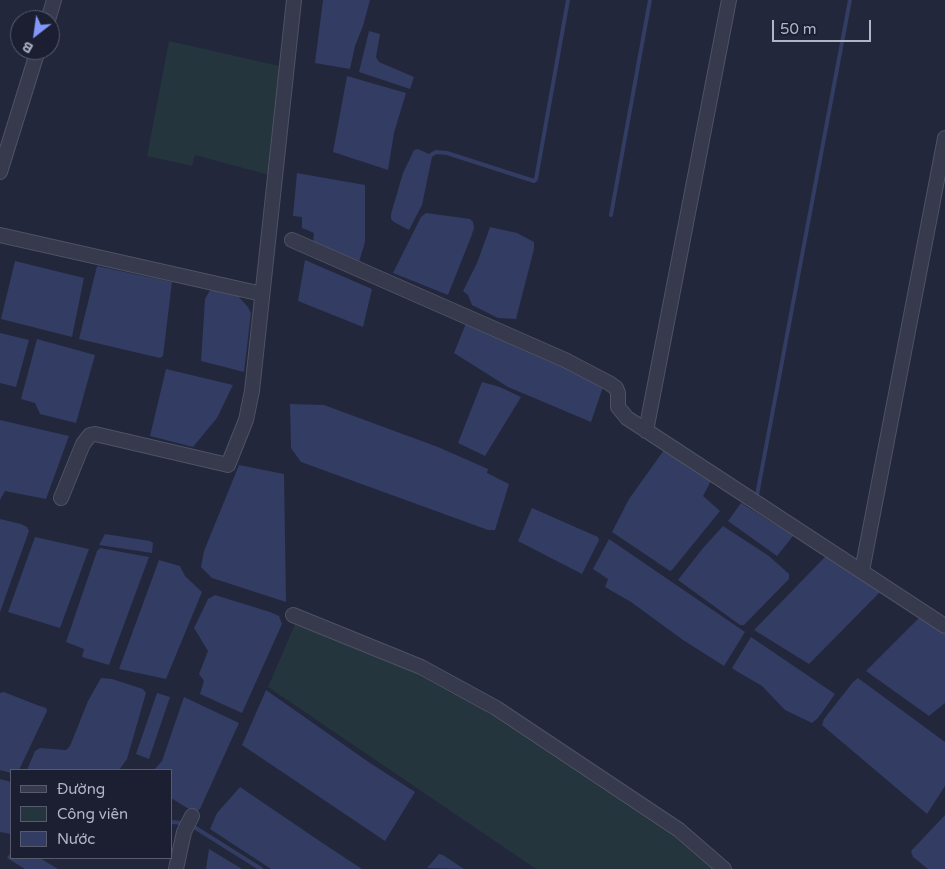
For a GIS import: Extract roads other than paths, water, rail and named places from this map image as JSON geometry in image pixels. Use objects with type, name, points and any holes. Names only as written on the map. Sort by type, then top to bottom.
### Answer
[{"type":"street","points":[[61,498],[83,444],[90,435],[95,434],[228,465],[242,432],[249,408],[294,0]]},
{"type":"street","points":[[646,431],[729,0]]},
{"type":"street","points":[[0,172],[35,60]]},
{"type":"street","points":[[862,571],[945,138]]},
{"type":"street","points":[[0,235],[262,294]]},
{"type":"street","points":[[292,240],[565,360],[609,383],[616,388],[618,407],[622,414],[945,626]]},
{"type":"street","points":[[294,615],[422,667],[496,708],[679,830],[724,869]]},
{"type":"street","points":[[176,869],[184,832],[192,816]]},
{"type":"water","points":[[323,0],[370,0],[355,46],[350,69],[315,63]]},
{"type":"water","points":[[369,31],[380,34],[376,57],[379,62],[414,77],[410,89],[359,72]]},
{"type":"water","points":[[347,76],[406,93],[394,133],[388,170],[333,152]]},
{"type":"water","points":[[418,149],[432,157],[422,205],[409,230],[394,222],[391,219],[391,214],[403,173],[414,150]]},
{"type":"water","points":[[297,173],[365,185],[365,242],[359,262],[313,242],[314,233],[302,228],[302,217],[293,216]]},
{"type":"water","points":[[426,213],[470,219],[473,222],[474,228],[471,237],[448,295],[393,273],[421,217]]},
{"type":"water","points":[[490,227],[517,233],[534,242],[534,249],[516,319],[498,318],[472,305],[468,295],[463,291],[477,263]]},
{"type":"water","points":[[305,260],[372,289],[363,327],[298,301]]},
{"type":"water","points":[[15,261],[84,278],[72,337],[1,319]]},
{"type":"water","points":[[97,266],[172,282],[163,356],[160,358],[79,339]]},
{"type":"water","points":[[210,290],[237,295],[251,313],[244,372],[201,361],[205,299]]},
{"type":"water","points":[[466,323],[565,367],[603,387],[591,422],[508,387],[454,353]]},
{"type":"water","points":[[0,333],[29,340],[16,387],[0,383]]},
{"type":"water","points":[[37,339],[95,355],[76,423],[40,414],[35,403],[21,399]]},
{"type":"water","points":[[166,369],[233,385],[217,418],[193,447],[150,436]]},
{"type":"water","points":[[482,382],[500,387],[521,397],[485,456],[458,443]]},
{"type":"water","points":[[290,404],[324,405],[438,447],[488,469],[487,473],[509,484],[495,530],[488,530],[301,462],[291,448]]},
{"type":"water","points":[[0,420],[69,436],[46,499],[5,491],[0,500]]},
{"type":"water","points":[[664,450],[712,479],[703,496],[720,511],[670,571],[612,532],[629,499]]},
{"type":"water","points":[[239,465],[284,474],[286,602],[212,578],[201,567],[204,551]]},
{"type":"water","points":[[741,503],[793,536],[777,556],[728,521]]},
{"type":"water","points":[[532,508],[598,537],[599,540],[582,574],[518,541]]},
{"type":"water","points":[[0,519],[21,524],[27,527],[29,531],[0,612]]},
{"type":"water","points":[[723,526],[769,556],[789,574],[789,579],[744,625],[740,625],[678,580]]},
{"type":"water","points":[[105,534],[150,541],[153,543],[152,553],[99,545]]},
{"type":"water","points":[[35,537],[89,549],[60,628],[8,612]]},
{"type":"water","points":[[609,539],[745,632],[724,666],[683,640],[631,602],[605,587],[608,579],[593,569]]},
{"type":"water","points":[[100,548],[149,557],[109,665],[82,657],[84,649],[66,642],[97,551]]},
{"type":"water","points":[[826,556],[880,592],[809,664],[754,630]]},
{"type":"water","points":[[159,560],[180,566],[185,576],[202,592],[166,679],[119,669]]},
{"type":"water","points":[[215,595],[270,612],[279,616],[282,624],[242,713],[200,694],[204,681],[199,674],[208,651],[194,628],[208,599]]},
{"type":"water","points":[[921,616],[945,634],[945,703],[929,716],[866,671]]},
{"type":"water","points":[[751,637],[835,694],[818,718],[812,723],[785,710],[762,686],[732,668]]},
{"type":"water","points":[[101,678],[112,679],[143,689],[146,693],[127,759],[120,769],[27,769],[35,751],[40,748],[66,750],[70,746],[88,701]]},
{"type":"water","points":[[858,678],[945,742],[945,786],[927,814],[822,725],[824,719]]},
{"type":"water","points":[[266,690],[415,792],[385,841],[242,745]]},
{"type":"water","points":[[4,692],[46,708],[47,711],[19,769],[10,769],[10,773],[0,770],[0,693]]},
{"type":"water","points":[[157,693],[170,697],[149,759],[136,754]]},
{"type":"water","points":[[184,697],[239,723],[200,809],[197,811],[192,811],[172,799],[172,769],[155,769],[162,761]]},
{"type":"water","points":[[0,779],[10,782],[10,834],[0,832]]},
{"type":"water","points":[[240,787],[362,869],[271,869],[210,829],[217,813]]},
{"type":"water","points":[[945,815],[945,869],[928,869],[913,857],[911,851]]},
{"type":"water","points":[[209,849],[242,869],[206,869]]},
{"type":"water","points":[[10,854],[10,859],[42,859],[58,869],[25,869],[7,858]]},
{"type":"water","points":[[439,854],[443,855],[464,869],[427,868]]},
{"type":"waterway","points":[[431,155],[436,152],[447,153],[534,181],[536,179],[568,0]]},
{"type":"waterway","points":[[611,215],[650,0]]},
{"type":"waterway","points":[[757,495],[850,0]]},
{"type":"waterway","points":[[172,822],[184,823]]},
{"type":"waterway","points":[[191,825],[261,869]]}]
